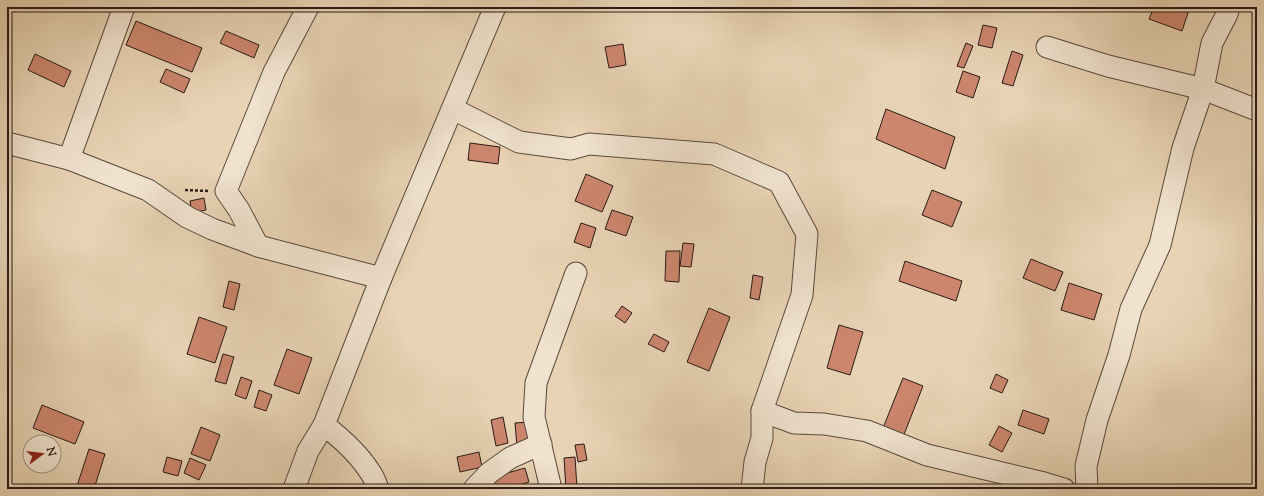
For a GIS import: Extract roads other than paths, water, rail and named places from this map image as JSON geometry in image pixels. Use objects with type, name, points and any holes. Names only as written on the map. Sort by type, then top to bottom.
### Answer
[{"type":"street","points":[[69,159],[124,7]]},
{"type":"street","points":[[258,246],[240,210],[226,191],[274,72],[308,7]]},
{"type":"street","points":[[294,489],[308,451],[324,425],[381,278],[495,7]]},
{"type":"street","points":[[1087,489],[1086,466],[1097,420],[1119,356],[1131,309],[1160,245],[1183,148],[1203,89],[1212,43],[1229,7]]},
{"type":"street","points":[[1047,47],[1108,66],[1203,89],[1257,110]]},
{"type":"street","points":[[453,109],[519,142],[572,149],[589,144],[714,154],[779,182],[807,234],[802,295],[762,411],[762,438],[755,462],[752,489]]},
{"type":"street","points":[[7,142],[69,159],[148,190],[187,217],[212,229],[258,246],[381,278]]},
{"type":"street","points":[[551,489],[534,417],[536,382],[576,273]]},
{"type":"street","points":[[762,411],[794,423],[824,424],[867,431],[927,455],[1044,482],[1064,489]]},
{"type":"street","points":[[324,425],[345,441],[371,472],[378,489]]},
{"type":"street","points":[[474,489],[489,472],[510,458],[541,444]]}]
